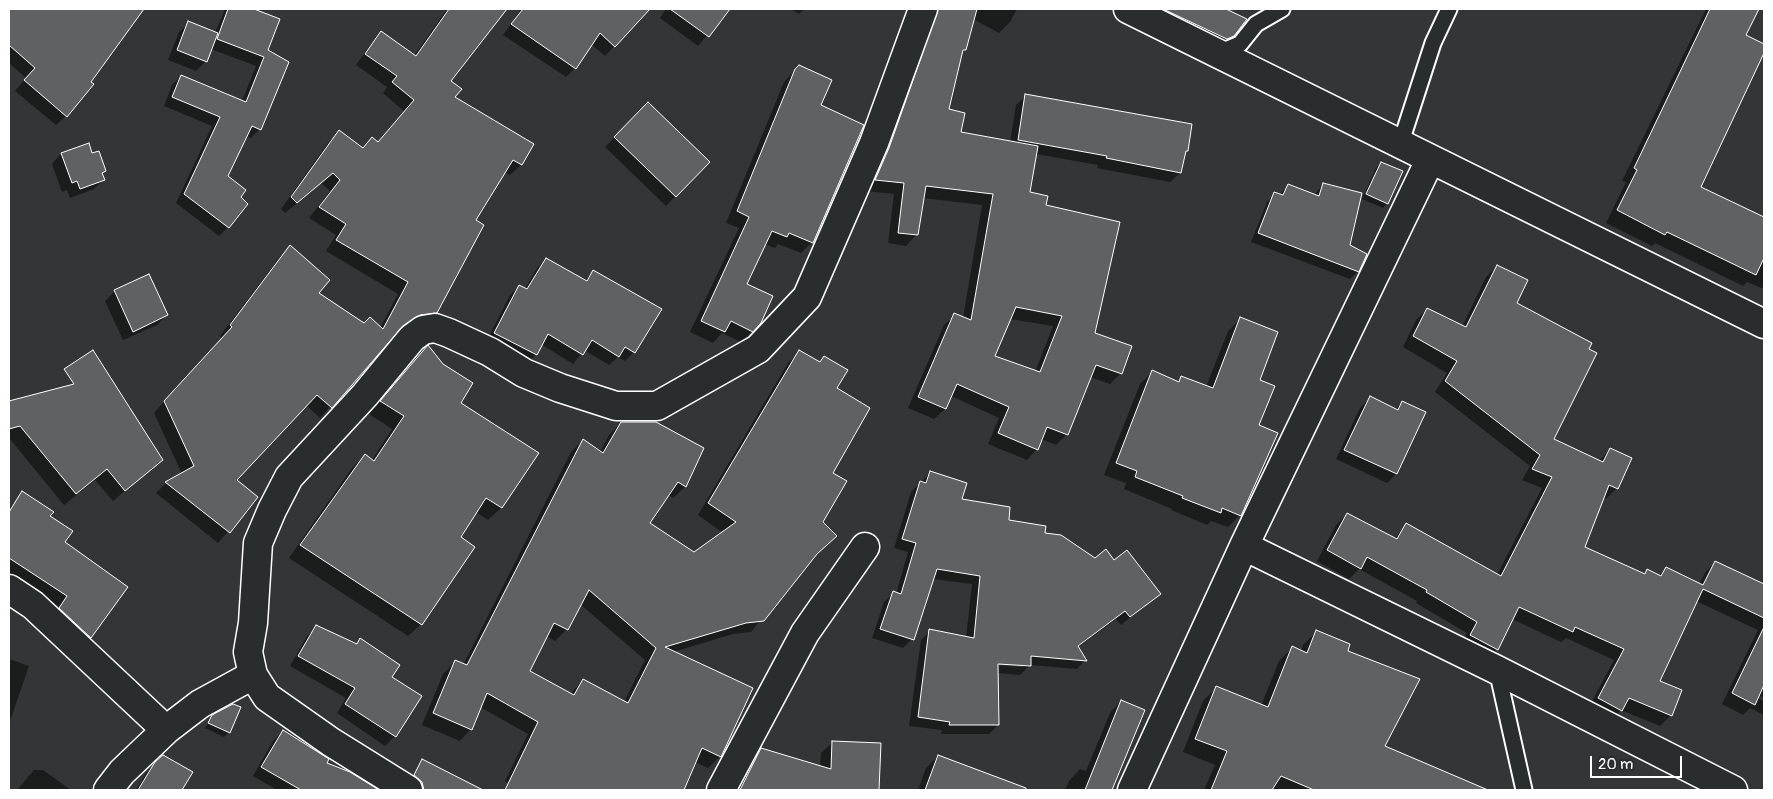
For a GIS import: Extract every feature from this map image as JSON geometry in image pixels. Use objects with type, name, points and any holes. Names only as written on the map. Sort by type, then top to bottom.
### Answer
[{"type":"street","points":[[407,790],[331,742],[267,697],[253,675],[248,652],[253,622],[258,543],[289,477],[364,395],[412,338],[423,330],[434,328],[490,352],[524,373],[560,388],[616,406],[657,406],[758,348],[807,297],[874,143],[923,9]]},
{"type":"street","points":[[1128,9],[1764,324]]},
{"type":"street","points":[[1132,790],[1244,546],[1430,160]]},
{"type":"street","points":[[1244,546],[1497,670],[1733,790]]},
{"type":"street","points":[[722,790],[805,633],[865,547]]},
{"type":"street","points":[[9,588],[33,605],[166,730]]},
{"type":"street","points":[[108,790],[122,772],[166,730],[200,704],[253,675]]},
{"type":"lane","points":[[1216,54],[1240,44],[1256,24],[1282,9]]},
{"type":"lane","points":[[1400,145],[1433,44],[1448,9]]},
{"type":"lane","points":[[1497,670],[1524,790]]},
{"type":"building","points":[[9,9],[144,9],[91,82],[94,84],[67,117],[24,80],[35,68],[9,45]]},
{"type":"building","points":[[228,9],[254,9],[280,19],[268,50],[289,62],[261,130],[252,126],[228,176],[246,190],[241,197],[248,204],[229,228],[184,194],[220,117],[172,97],[181,75],[246,102],[264,57],[217,39]]},
{"type":"building","points":[[449,9],[507,9],[451,81],[462,89],[455,97],[534,144],[522,165],[513,160],[476,220],[484,225],[437,313],[420,315],[403,326],[332,408],[317,395],[237,480],[258,497],[230,533],[165,482],[194,466],[164,401],[232,327],[230,325],[290,245],[330,280],[319,293],[364,323],[370,317],[383,329],[408,282],[336,240],[346,224],[319,207],[340,180],[333,173],[297,203],[291,197],[339,130],[363,148],[372,137],[378,142],[414,100],[392,82],[397,76],[365,54],[381,31],[416,56]]},
{"type":"building","points":[[523,9],[650,9],[615,47],[600,33],[576,69],[511,24]]},
{"type":"building","points":[[670,9],[730,9],[709,37]]},
{"type":"building","points":[[938,9],[977,9],[966,50],[963,50],[949,109],[965,113],[961,132],[1038,146],[1030,192],[1048,196],[1046,205],[1120,222],[1095,333],[1132,346],[1122,374],[1096,365],[1068,435],[1047,427],[1038,450],[998,433],[1009,407],[957,384],[946,409],[918,397],[954,313],[971,320],[993,194],[926,186],[918,235],[898,233],[904,183],[875,180],[889,148]],"holes":[[[1016,307],[1062,316],[1040,372],[995,356]]]},
{"type":"building","points":[[1163,9],[1226,9],[1247,19],[1234,36],[1227,39]]},
{"type":"building","points":[[1710,9],[1759,9],[1746,35],[1764,44],[1764,53],[1701,187],[1764,217],[1764,258],[1756,275],[1667,232],[1665,235],[1617,210],[1637,170],[1634,168]]},
{"type":"building","points":[[188,21],[218,33],[207,62],[177,50]]},
{"type":"building","points":[[799,65],[832,80],[821,105],[864,125],[813,243],[789,233],[787,237],[772,231],[747,284],[773,296],[761,323],[753,332],[731,321],[725,332],[701,321],[749,217],[737,211],[795,69]]},
{"type":"building","points":[[1025,94],[1192,124],[1188,151],[1186,151],[1181,173],[1106,158],[1107,156],[1018,140]]},
{"type":"building","points":[[648,102],[710,162],[676,197],[614,137]]},
{"type":"building","points":[[89,143],[92,153],[99,151],[106,171],[102,173],[105,180],[80,189],[77,181],[72,183],[61,153]]},
{"type":"building","points":[[1381,162],[1403,171],[1388,204],[1366,194]]},
{"type":"building","points":[[1323,183],[1362,193],[1350,245],[1367,254],[1359,272],[1258,233],[1274,192],[1283,195],[1288,184],[1319,196]]},
{"type":"building","points":[[546,258],[587,281],[593,270],[662,309],[635,353],[625,347],[619,357],[592,340],[583,355],[548,334],[537,355],[494,333],[519,285],[527,289]]},
{"type":"building","points":[[1497,265],[1528,280],[1517,303],[1592,343],[1589,349],[1597,353],[1554,439],[1603,462],[1610,448],[1632,458],[1618,489],[1609,485],[1585,547],[1645,574],[1647,569],[1661,576],[1666,567],[1703,585],[1715,561],[1764,584],[1764,618],[1703,589],[1660,681],[1682,690],[1672,716],[1629,698],[1622,711],[1598,698],[1624,649],[1575,627],[1573,632],[1519,607],[1498,650],[1470,635],[1477,622],[1426,592],[1427,590],[1367,557],[1361,569],[1327,550],[1347,513],[1397,539],[1406,523],[1501,576],[1552,477],[1532,469],[1540,455],[1445,381],[1457,361],[1413,336],[1427,308],[1466,327]]},
{"type":"building","points":[[149,274],[168,315],[133,332],[114,290]]},
{"type":"building","points":[[1240,317],[1278,332],[1260,380],[1275,386],[1259,425],[1278,433],[1241,516],[1222,508],[1221,513],[1182,498],[1183,496],[1135,477],[1137,471],[1116,463],[1152,370],[1179,382],[1181,376],[1213,388]]},
{"type":"building","points":[[428,345],[443,364],[473,383],[461,403],[539,453],[502,508],[486,498],[461,537],[475,547],[422,625],[300,545],[365,454],[374,461],[404,416],[380,401]]},
{"type":"building","points":[[93,350],[163,460],[125,491],[107,469],[76,494],[20,426],[9,429],[9,401],[74,384],[64,369]]},
{"type":"building","points":[[799,350],[820,362],[824,356],[848,370],[837,388],[870,408],[833,473],[847,481],[823,522],[837,536],[817,554],[764,621],[746,623],[665,647],[753,688],[721,757],[702,748],[684,790],[505,790],[538,722],[487,693],[472,730],[433,713],[455,660],[467,665],[583,439],[603,453],[621,422],[656,422],[704,448],[686,487],[678,482],[650,523],[694,552],[736,522],[708,503]],"holes":[[[589,590],[656,648],[628,703],[583,679],[574,695],[530,671],[554,623],[568,630]]]},
{"type":"building","points":[[1370,396],[1398,410],[1402,401],[1426,412],[1397,474],[1344,450]]},
{"type":"building","points":[[930,471],[967,483],[962,499],[1010,507],[1009,520],[1046,526],[1045,533],[1061,535],[1095,558],[1106,549],[1114,560],[1127,550],[1161,594],[1130,617],[1125,611],[1078,646],[1087,661],[1031,656],[1031,666],[998,664],[999,725],[949,725],[950,722],[918,717],[929,629],[974,638],[980,576],[937,569],[914,640],[880,629],[893,591],[901,594],[916,543],[902,539],[920,481],[926,483]]},
{"type":"building","points":[[22,491],[54,512],[50,516],[73,531],[65,542],[128,587],[91,638],[59,608],[67,596],[9,558],[9,512]]},
{"type":"building","points":[[316,625],[357,644],[360,638],[400,665],[392,677],[422,696],[396,737],[345,704],[355,688],[298,656]]},
{"type":"building","points":[[1764,627],[1764,685],[1755,705],[1732,693]]},
{"type":"building","points":[[1316,630],[1350,644],[1348,651],[1420,679],[1385,746],[1488,790],[1314,790],[1281,776],[1272,790],[1211,790],[1227,751],[1195,739],[1216,686],[1268,707],[1292,646],[1307,653]]},
{"type":"building","points":[[1121,700],[1145,710],[1112,790],[1085,790]]},
{"type":"building","points":[[233,704],[241,707],[230,733],[208,723],[212,715]]},
{"type":"building","points":[[283,730],[329,759],[327,763],[350,772],[379,790],[301,790],[261,767]]},
{"type":"building","points":[[832,741],[881,743],[879,790],[740,790],[761,748],[831,769]]},
{"type":"building","points":[[163,755],[193,772],[182,790],[138,790],[155,762]]},
{"type":"building","points":[[938,755],[1026,788],[1026,790],[925,790]]},
{"type":"building","points":[[422,759],[483,790],[424,790],[422,782],[414,775]]}]
